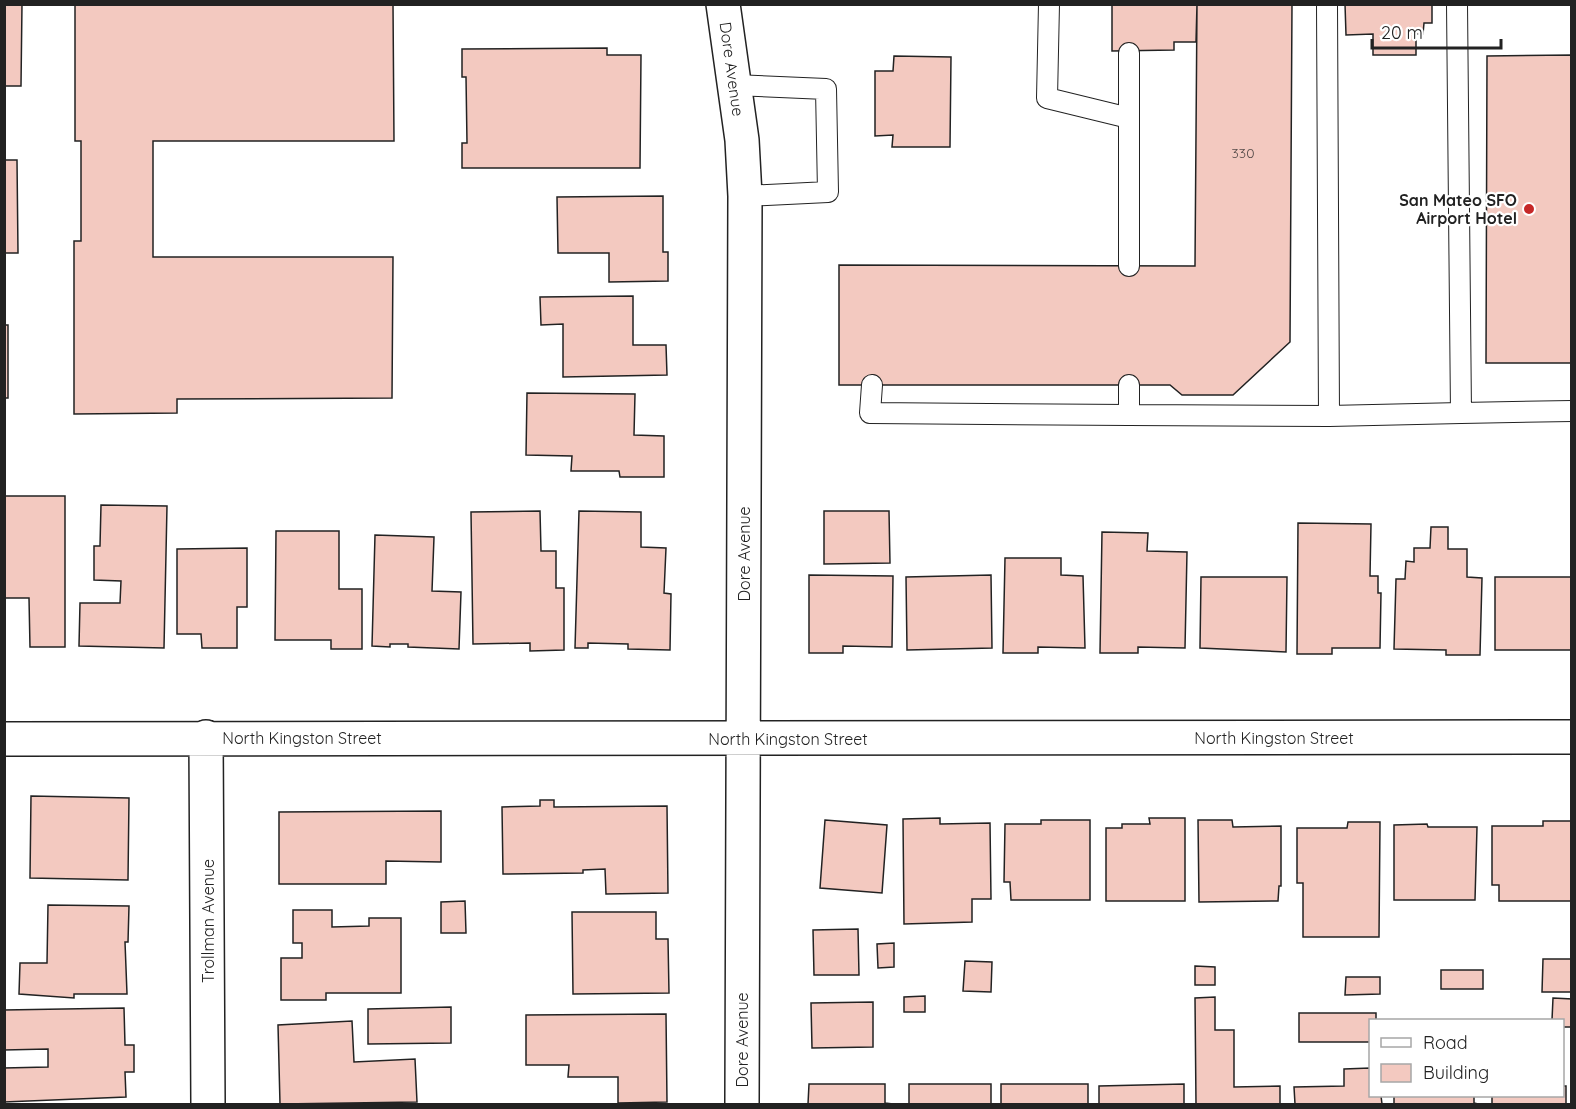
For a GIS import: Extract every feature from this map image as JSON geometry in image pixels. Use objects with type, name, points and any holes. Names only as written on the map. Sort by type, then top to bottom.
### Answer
[{"type":"street","name":"Dore Avenue","points":[[723,4],[742,141],[745,196],[742,1104]]},
{"type":"street","name":"Trollman Avenue","points":[[206,737],[208,1104]]},
{"type":"street","name":"North Kingston Street","points":[[4,739],[1572,737]]},
{"type":"lane","points":[[1049,4],[1047,98],[1129,118]]},
{"type":"lane","points":[[1327,4],[1329,417]]},
{"type":"lane","points":[[1457,4],[1461,413]]},
{"type":"lane","points":[[1129,53],[1129,266]]},
{"type":"lane","points":[[734,85],[826,89],[828,192],[745,196]]},
{"type":"lane","points":[[872,385],[870,413],[1329,417],[1572,411]]},
{"type":"lane","points":[[1129,385],[1129,415]]},
{"type":"building","points":[[4,4],[22,4],[21,86],[4,86]]},
{"type":"building","points":[[75,4],[393,4],[394,141],[153,141],[153,257],[393,257],[392,398],[177,399],[177,413],[74,414],[74,241],[81,241],[81,141],[75,141]]},
{"type":"building","points":[[1112,4],[1197,4],[1196,42],[1174,42],[1174,50],[1112,51]]},
{"type":"building","points":[[1197,4],[1292,4],[1290,342],[1233,395],[1182,395],[1170,385],[839,385],[839,265],[1195,266]]},
{"type":"building","points":[[1345,4],[1432,4],[1432,23],[1424,23],[1423,34],[1416,34],[1416,55],[1373,55],[1373,34],[1346,35]]},
{"type":"building","points":[[607,48],[607,55],[641,55],[640,168],[462,168],[462,143],[467,143],[466,77],[462,77],[462,49]]},
{"type":"building","name":"San Mateo SFO Airport Hotel","points":[[1572,55],[1572,363],[1486,363],[1487,56]]},
{"type":"building","points":[[894,56],[951,57],[950,147],[892,147],[893,135],[875,136],[875,71],[893,71]]},
{"type":"building","points":[[4,160],[17,160],[18,253],[4,253]]},
{"type":"building","points":[[663,196],[663,252],[668,252],[668,281],[609,282],[609,253],[558,253],[557,197]]},
{"type":"building","points":[[633,296],[633,345],[666,345],[667,375],[563,377],[563,324],[541,325],[540,297]]},
{"type":"building","points":[[4,325],[8,325],[8,398],[4,398]]},
{"type":"building","points":[[527,393],[635,394],[634,435],[664,436],[664,477],[620,477],[619,471],[571,471],[572,456],[526,455]]},
{"type":"building","points":[[4,496],[65,496],[65,647],[30,647],[29,598],[4,598]]},
{"type":"building","points":[[101,505],[167,506],[164,648],[79,646],[80,603],[120,603],[121,581],[94,580],[94,546],[100,546]]},
{"type":"building","points":[[540,511],[541,551],[556,551],[556,588],[564,588],[564,650],[530,651],[530,643],[473,644],[471,512]]},
{"type":"building","points":[[579,511],[641,512],[641,547],[666,548],[664,593],[671,594],[670,650],[628,649],[628,644],[588,643],[588,648],[575,648]]},
{"type":"building","points":[[824,511],[889,511],[890,563],[824,564]]},
{"type":"building","points":[[1298,523],[1371,524],[1370,576],[1378,576],[1378,593],[1381,593],[1380,648],[1332,648],[1332,654],[1297,654]]},
{"type":"building","points":[[1431,527],[1448,527],[1448,549],[1467,549],[1467,577],[1482,578],[1480,655],[1446,655],[1446,650],[1394,649],[1396,579],[1405,579],[1406,561],[1414,562],[1414,548],[1430,548]]},
{"type":"building","points":[[276,531],[339,531],[339,589],[362,589],[362,649],[331,649],[331,640],[275,640]]},
{"type":"building","points":[[1102,532],[1148,533],[1147,551],[1187,552],[1185,648],[1138,647],[1138,653],[1100,653]]},
{"type":"building","points":[[375,535],[434,537],[432,591],[461,592],[459,649],[408,647],[408,644],[390,644],[390,647],[372,646]]},
{"type":"building","points":[[247,548],[247,607],[237,607],[237,648],[202,648],[201,634],[177,634],[177,549]]},
{"type":"building","points":[[1005,558],[1061,558],[1061,575],[1083,576],[1085,648],[1038,647],[1038,653],[1003,653]]},
{"type":"building","points":[[809,575],[893,576],[892,647],[843,646],[843,653],[809,653]]},
{"type":"building","points":[[991,575],[992,648],[907,650],[906,577]]},
{"type":"building","points":[[1201,577],[1287,577],[1286,652],[1200,648]]},
{"type":"building","points":[[1495,577],[1572,577],[1572,650],[1495,650]]},
{"type":"building","points":[[31,796],[129,798],[128,880],[30,878]]},
{"type":"building","points":[[540,800],[554,800],[554,807],[667,806],[668,893],[606,894],[605,869],[583,870],[583,873],[503,874],[502,807],[540,806]]},
{"type":"building","points":[[441,811],[441,862],[386,861],[386,884],[279,884],[279,812]]},
{"type":"building","points":[[940,818],[940,824],[990,823],[991,899],[972,899],[972,922],[904,924],[903,819]]},
{"type":"building","points":[[1149,818],[1185,818],[1185,901],[1106,901],[1106,828],[1122,828],[1122,824],[1150,824]]},
{"type":"building","points":[[825,820],[887,825],[882,893],[820,888]]},
{"type":"building","points":[[1041,820],[1090,820],[1090,900],[1011,900],[1010,882],[1004,882],[1005,824],[1041,824]]},
{"type":"building","points":[[1198,820],[1232,820],[1233,827],[1281,826],[1281,886],[1279,886],[1278,901],[1199,902]]},
{"type":"building","points":[[1543,821],[1572,821],[1572,901],[1499,901],[1499,885],[1492,885],[1492,826],[1543,826]]},
{"type":"building","points":[[1348,822],[1380,822],[1379,937],[1303,937],[1303,883],[1297,883],[1297,828],[1347,828]]},
{"type":"building","points":[[1427,824],[1428,827],[1477,827],[1475,900],[1394,900],[1394,825]]},
{"type":"building","points":[[465,901],[466,933],[441,933],[441,902]]},
{"type":"building","points":[[48,905],[129,906],[128,942],[125,942],[127,994],[74,994],[74,998],[19,994],[20,963],[47,963]]},
{"type":"building","points":[[293,910],[332,910],[332,927],[369,926],[369,918],[401,918],[401,993],[326,993],[326,1000],[281,1000],[281,958],[302,958],[302,943],[293,943]]},
{"type":"building","points":[[572,912],[656,912],[656,939],[668,939],[669,993],[573,994]]},
{"type":"building","points":[[858,929],[859,975],[814,975],[813,930]]},
{"type":"building","points":[[894,943],[894,967],[878,968],[877,944]]},
{"type":"building","points":[[1543,959],[1572,959],[1572,992],[1542,992]]},
{"type":"building","points":[[965,961],[992,962],[991,992],[963,991]]},
{"type":"building","points":[[1195,966],[1215,967],[1215,985],[1195,985]]},
{"type":"building","points":[[1441,970],[1483,970],[1483,989],[1441,989]]},
{"type":"building","points":[[1346,977],[1380,977],[1380,994],[1345,995]]},
{"type":"building","points":[[925,996],[925,1012],[904,1012],[904,997]]},
{"type":"building","points":[[1215,997],[1215,1030],[1234,1030],[1234,1087],[1280,1086],[1280,1104],[1196,1104],[1195,998]]},
{"type":"building","points":[[1553,998],[1572,999],[1572,1027],[1564,1027],[1564,1019],[1552,1019]]},
{"type":"building","points":[[873,1002],[873,1047],[812,1048],[811,1003]]},
{"type":"building","points":[[451,1007],[451,1043],[368,1044],[368,1009]]},
{"type":"building","points":[[124,1008],[125,1045],[134,1045],[134,1072],[125,1072],[126,1097],[4,1102],[4,1068],[48,1067],[48,1049],[4,1050],[4,1010]]},
{"type":"building","points":[[1299,1013],[1376,1013],[1376,1019],[1369,1019],[1369,1042],[1299,1042]]},
{"type":"building","points":[[666,1014],[667,1102],[618,1103],[618,1077],[568,1077],[569,1065],[526,1065],[526,1015]]},
{"type":"building","points":[[352,1021],[354,1062],[415,1059],[417,1102],[280,1104],[278,1025]]},
{"type":"building","points":[[1369,1068],[1369,1097],[1381,1097],[1382,1104],[1295,1104],[1294,1087],[1344,1086],[1344,1069]]},
{"type":"building","points":[[809,1084],[885,1084],[885,1103],[893,1104],[808,1104]]},
{"type":"building","points":[[909,1084],[991,1084],[991,1104],[909,1104]]},
{"type":"building","points":[[1001,1084],[1088,1084],[1088,1104],[1001,1104]]},
{"type":"building","points":[[1184,1084],[1184,1104],[1099,1104],[1099,1086]]},
{"type":"building","points":[[1564,1086],[1566,1086],[1566,1104],[1492,1104],[1492,1097],[1564,1097]]},
{"type":"building","points":[[1394,1097],[1474,1097],[1474,1103],[1478,1104],[1394,1104]]},
{"type":"place","name":"San Mateo SFO Airport Hotel","points":[[1529,209]]}]
